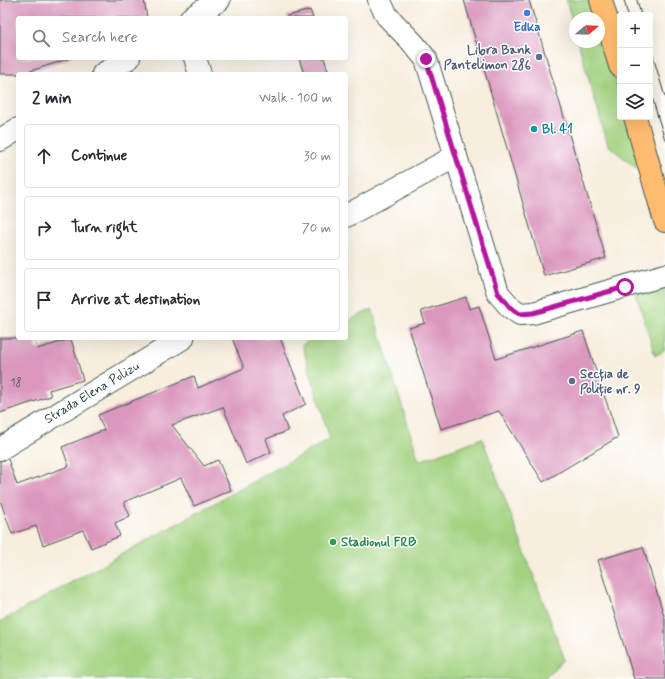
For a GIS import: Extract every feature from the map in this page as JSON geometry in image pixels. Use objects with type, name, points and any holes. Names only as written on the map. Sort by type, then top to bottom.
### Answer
[{"type":"main road","points":[[601,0],[617,56]]},
{"type":"main road","points":[[636,120],[665,221]]},
{"type":"street","points":[[194,16],[219,0]]},
{"type":"street","points":[[379,0],[387,16],[426,59],[498,293],[510,307],[520,314],[533,313],[665,275]]},
{"type":"street","points":[[107,72],[126,60]]},
{"type":"street","points":[[196,60],[199,72]]},
{"type":"street","points":[[0,140],[16,129]]},
{"type":"street","points":[[348,215],[456,156]]},
{"type":"street","name":"Strada Elena Polizu","points":[[0,448],[180,340]]},
{"type":"green space","points":[[566,0],[592,0],[595,12],[570,12]]},
{"type":"green space","points":[[605,44],[617,86],[617,120],[627,120],[642,173],[608,145],[580,48],[605,48]]},
{"type":"green space","points":[[665,282],[665,350],[655,356],[635,290]]},
{"type":"green space","name":"Stadionul FRB","points":[[372,309],[419,461],[482,438],[565,660],[542,679],[0,679],[0,622],[330,439],[302,345],[311,340],[348,340],[348,321]]},
{"type":"building","points":[[0,0],[144,0],[147,16],[16,16],[16,60],[65,60],[27,72],[0,74]]},
{"type":"building","name":"Bl. 41","points":[[464,0],[529,0],[606,258],[544,276]]},
{"type":"building","points":[[310,10],[312,16],[287,16]]},
{"type":"building","points":[[300,60],[325,60],[328,72],[303,72]]},
{"type":"building","points":[[466,297],[469,309],[479,306],[496,359],[583,331],[618,437],[543,482],[499,411],[441,429],[409,328],[425,323],[421,311]]},
{"type":"building","points":[[0,338],[35,340],[37,349],[71,340],[83,380],[49,390],[51,396],[0,413]]},
{"type":"building","points":[[233,340],[281,340],[306,404],[282,416],[288,431],[266,439],[271,452],[246,464],[223,407],[172,425],[204,466],[218,460],[231,490],[194,506],[181,478],[124,502],[130,516],[115,523],[120,536],[91,548],[83,530],[43,545],[36,526],[12,534],[0,500],[0,461],[8,459],[17,485],[69,466],[62,447],[104,430],[98,415],[194,376],[198,388],[244,368]]},
{"type":"building","points":[[643,547],[665,619],[665,679],[634,679],[598,560]]},
{"type":"tram line","points":[[624,0],[627,12]]},
{"type":"tram line","points":[[637,0],[640,12]]},
{"type":"tram line","points":[[651,48],[665,97]]},
{"type":"tram line","points":[[653,101],[665,140]]},
{"type":"place","name":"Edka","points":[[527,13]]},
{"type":"place","name":"Libra Bank Pantelimon 286","points":[[539,57]]},
{"type":"place","name":"Bl. 41","points":[[534,129]]},
{"type":"place","name":"Secția de Poliție nr. 9","points":[[572,381]]},
{"type":"place","name":"Stadionul FRB","points":[[333,542]]},
{"type":"route","points":[[426,59],[498,293],[510,307],[520,314],[533,313],[625,287]]}]
